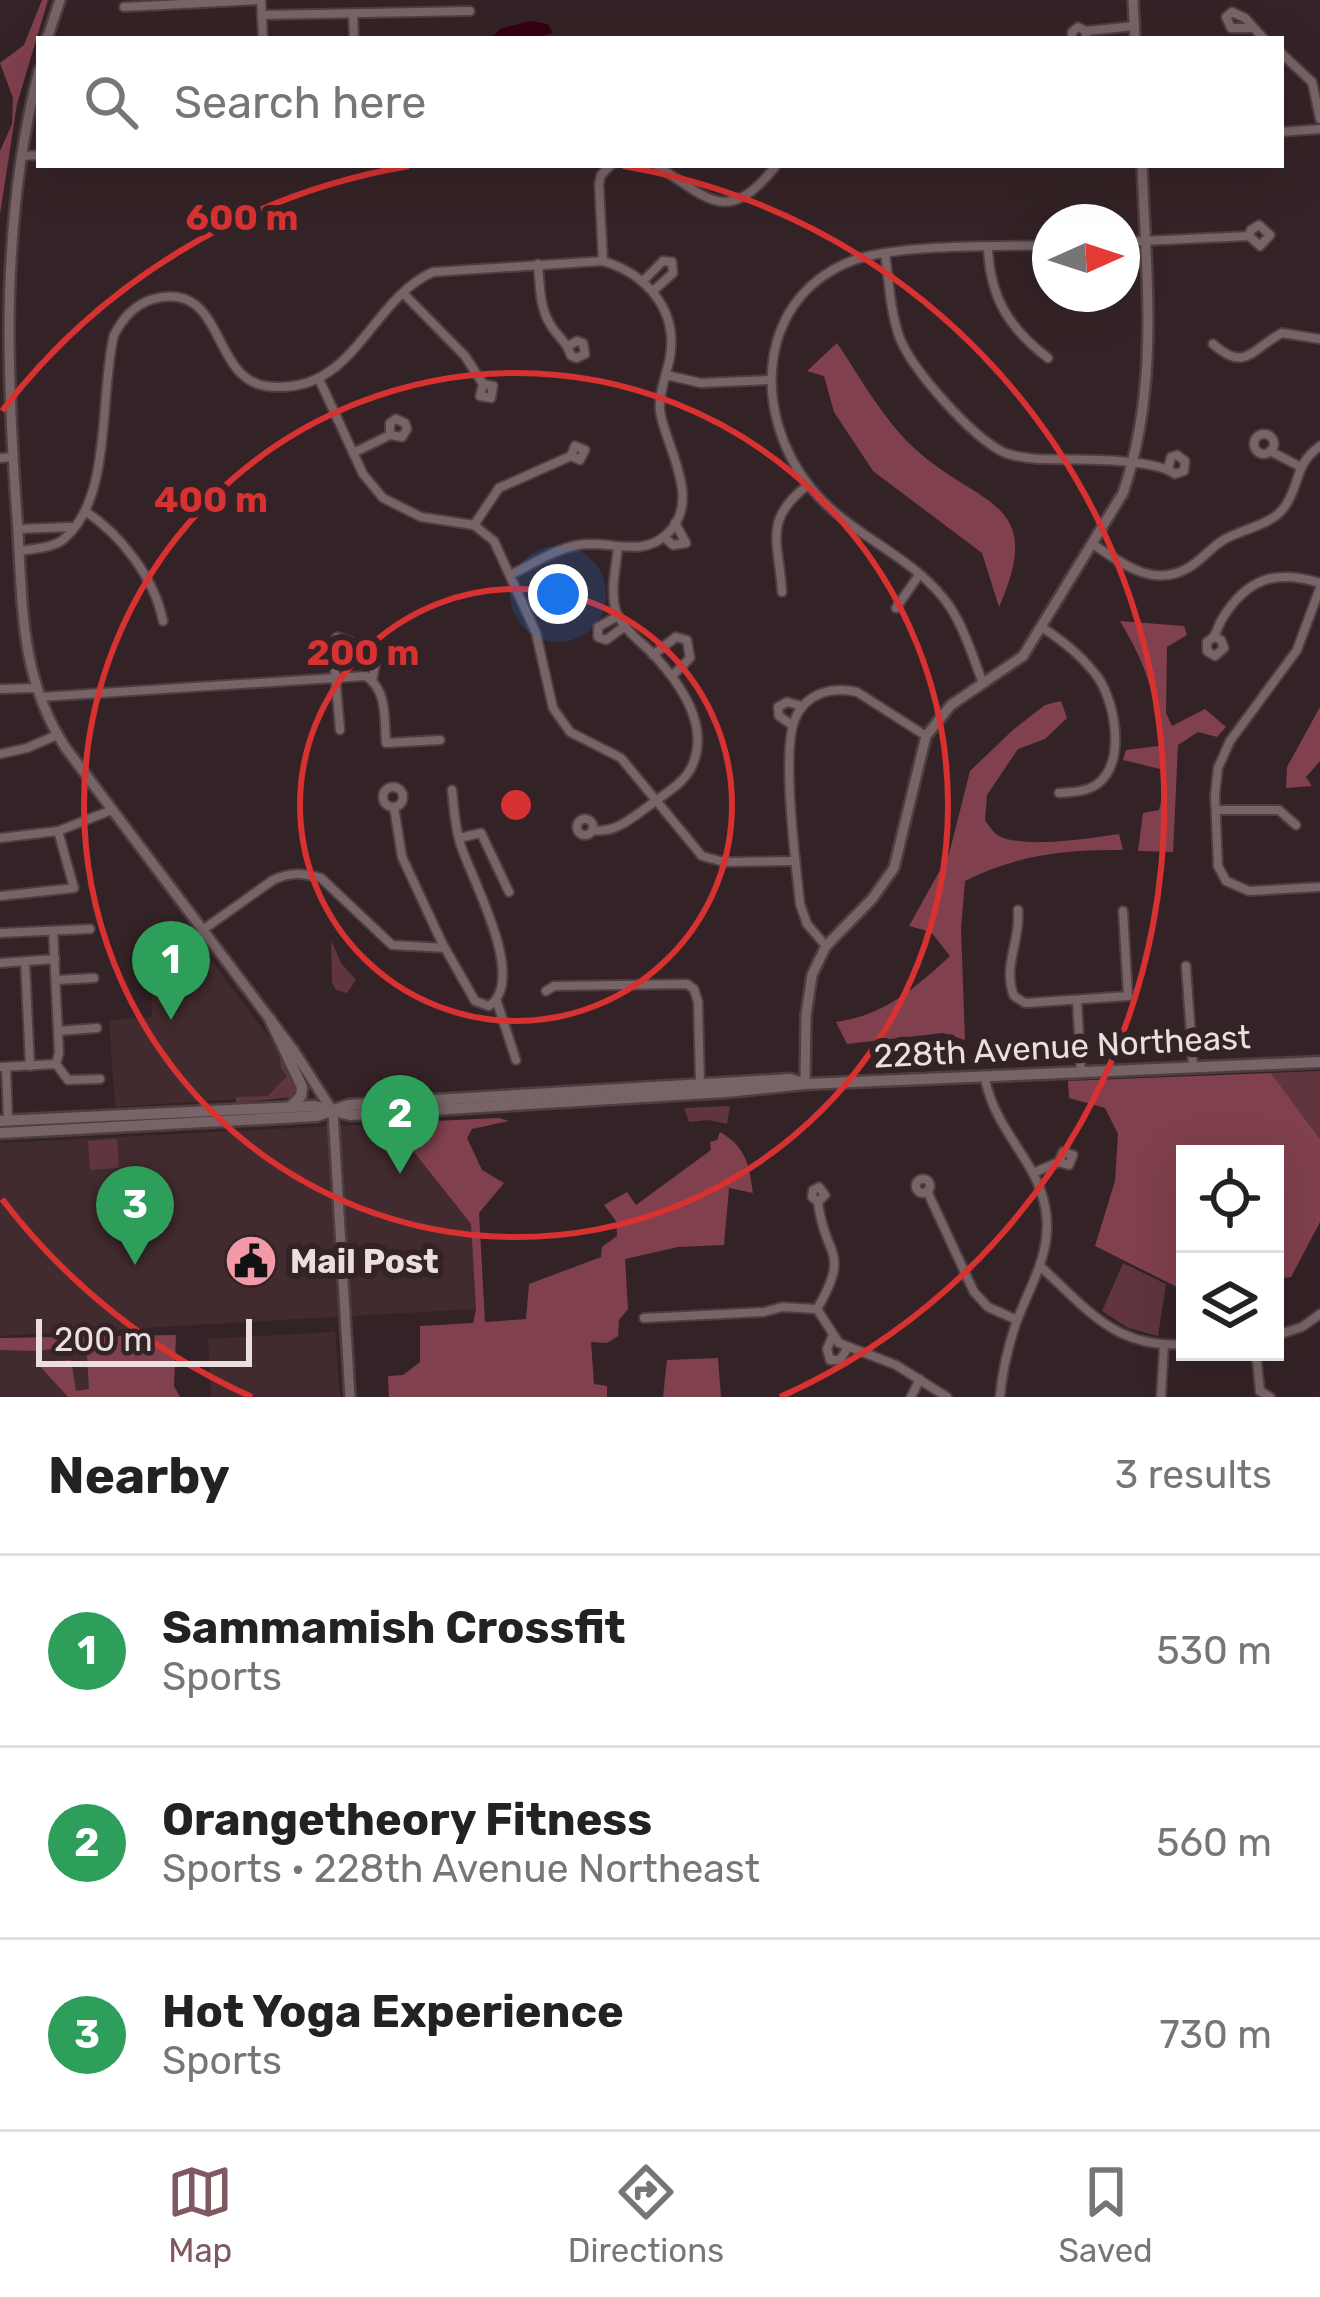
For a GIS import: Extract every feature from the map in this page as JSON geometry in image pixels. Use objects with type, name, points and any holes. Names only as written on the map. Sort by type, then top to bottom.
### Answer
[{"type":"main road","points":[[270,1019],[302,1087],[302,1096],[288,1108]]},
{"type":"main road","name":"228th Avenue Northeast","points":[[5,1127],[128,1126],[213,1110],[314,1106],[350,1115],[806,1084],[1320,1062]]},
{"type":"main road","name":"228th Avenue Northeast","points":[[5,1127],[48,1119],[333,1112],[348,1105],[790,1079],[806,1084]]},
{"type":"main road","points":[[700,1084],[728,1086],[736,1092]]},
{"type":"main road","points":[[523,1106],[528,1098],[571,1091]]},
{"type":"street","points":[[48,36],[60,0]]},
{"type":"street","points":[[124,7],[261,0],[263,36]]},
{"type":"street","points":[[1133,0],[1135,36]]},
{"type":"street","points":[[262,15],[470,11]]},
{"type":"street","points":[[353,13],[354,36]]},
{"type":"street","points":[[1086,35],[1135,26]]},
{"type":"street","points":[[1252,28],[1261,36]]},
{"type":"street","points":[[1284,56],[1312,82],[1320,119]]},
{"type":"street","points":[[36,84],[20,156],[8,266],[13,458],[27,655],[37,693],[57,735],[314,1078],[333,1112],[350,1397]]},
{"type":"street","points":[[1284,132],[1320,129]]},
{"type":"street","points":[[20,156],[36,155]]},
{"type":"street","points":[[603,261],[599,184],[608,168]]},
{"type":"street","points":[[661,168],[708,198],[729,202],[749,196],[774,168]]},
{"type":"street","points":[[806,1084],[808,991],[826,946],[872,899],[894,868],[926,736],[944,711],[1016,662],[1043,628],[1123,493],[1133,465],[1150,353],[1142,168]]},
{"type":"street","points":[[1140,241],[1250,236]]},
{"type":"street","points":[[983,683],[950,607],[919,575],[837,514],[808,485],[778,430],[768,380],[786,324],[815,283],[848,263],[885,254],[1032,246]]},
{"type":"street","points":[[988,248],[997,302],[1013,326],[1048,358]]},
{"type":"street","points":[[885,254],[892,311],[909,359],[931,387],[1004,453],[1168,469]]},
{"type":"street","points":[[19,550],[58,542],[85,511],[95,483],[110,353],[124,318],[147,301],[171,296],[183,299],[210,319],[240,375],[259,384],[286,386],[320,379],[337,367],[423,276],[444,269],[603,261],[649,286],[671,336],[659,407],[681,482],[676,523],[686,543],[673,545],[664,537]]},
{"type":"street","points":[[538,264],[545,313],[570,345]]},
{"type":"street","points":[[404,294],[465,356],[483,383]]},
{"type":"street","points":[[1213,344],[1238,359],[1282,333],[1320,339]]},
{"type":"street","points":[[666,375],[713,383],[768,380]]},
{"type":"street","points":[[320,379],[371,486],[394,506],[421,518],[474,525],[494,541],[536,633],[549,695],[561,722],[584,741],[621,758],[693,849],[710,860],[795,861]]},
{"type":"street","points":[[353,453],[391,435]]},
{"type":"street","points":[[1094,545],[1142,573],[1161,576],[1185,570],[1221,541],[1276,515],[1288,501],[1299,466],[1320,446]]},
{"type":"street","points":[[1270,451],[1299,466]]},
{"type":"street","points":[[474,525],[499,488],[571,456]]},
{"type":"street","points":[[0,458],[13,458]]},
{"type":"street","points":[[782,592],[777,523],[783,506],[808,485]]},
{"type":"street","points":[[85,511],[110,529],[128,552],[149,585],[163,621]]},
{"type":"street","points":[[510,575],[575,546],[644,546],[664,537],[676,523]]},
{"type":"street","points":[[18,529],[71,527]]},
{"type":"street","points":[[593,830],[623,824],[654,801],[689,772],[695,752],[693,712],[672,676],[618,616],[614,593],[618,547]]},
{"type":"street","points":[[896,608],[919,575]]},
{"type":"street","points":[[1215,637],[1239,597],[1262,580],[1295,575],[1320,586],[1298,650],[1223,754],[1216,784],[1218,866],[1231,885],[1249,891],[1320,887]]},
{"type":"street","points":[[618,616],[598,627],[598,638],[606,640],[625,626]]},
{"type":"street","points":[[1043,628],[1098,678],[1113,722],[1114,759],[1107,775],[1091,788],[1060,793]]},
{"type":"street","points":[[340,730],[333,649],[338,637],[349,640],[375,665],[372,681]]},
{"type":"street","points":[[653,655],[676,637],[689,643],[689,660],[672,676]]},
{"type":"street","points":[[0,689],[37,693],[366,676],[382,695],[386,743],[440,740]]},
{"type":"street","points":[[826,946],[803,916],[795,861],[792,725],[802,706],[825,692],[846,689],[926,736]]},
{"type":"street","points":[[792,725],[781,718],[778,707],[788,702],[802,706]]},
{"type":"street","points":[[0,754],[57,735]]},
{"type":"street","points":[[452,790],[459,838],[500,950],[497,1002],[516,1060]]},
{"type":"street","points":[[394,807],[402,857],[445,948],[475,1001],[489,1006],[497,1002]]},
{"type":"street","points":[[0,838],[58,831],[112,810]]},
{"type":"street","points":[[1216,810],[1279,810],[1296,825]]},
{"type":"street","points":[[0,896],[74,888],[58,831]]},
{"type":"street","points":[[459,838],[481,833],[509,892]]},
{"type":"street","points":[[204,929],[273,880],[298,873],[321,878],[392,945],[445,948]]},
{"type":"street","points":[[1018,910],[1020,928],[1009,967],[1014,996],[1025,1003],[1128,996],[1124,911]]},
{"type":"street","points":[[0,933],[90,929]]},
{"type":"street","points":[[53,931],[56,1064],[68,1080],[100,1079]]},
{"type":"street","points":[[0,963],[55,959]]},
{"type":"street","points":[[25,962],[30,1066]]},
{"type":"street","points":[[1186,965],[1193,1065]]},
{"type":"street","points":[[56,980],[94,978]]},
{"type":"street","points":[[546,991],[554,986],[671,982],[694,989],[700,1084]]},
{"type":"street","points":[[1077,1000],[1081,1072]]},
{"type":"street","points":[[58,1030],[97,1028]]},
{"type":"street","points":[[5,1127],[3,1067],[56,1064]]},
{"type":"street","points":[[985,1079],[994,1113],[1033,1173],[1047,1224],[1041,1267],[1017,1320],[1000,1397]]},
{"type":"street","points":[[1033,1173],[1059,1162]]},
{"type":"street","points":[[927,1192],[974,1292],[988,1307],[1017,1320]]},
{"type":"street","points":[[818,1202],[836,1273],[818,1309]]},
{"type":"street","points":[[1041,1267],[1104,1325],[1133,1340],[1176,1344]]},
{"type":"street","points":[[644,1318],[764,1312],[782,1306],[818,1309]]},
{"type":"street","points":[[818,1309],[832,1337],[885,1360],[946,1397]]},
{"type":"street","points":[[1284,1333],[1320,1314]]},
{"type":"street","points":[[832,1337],[827,1349],[830,1360],[840,1360],[848,1347]]},
{"type":"street","points":[[1161,1397],[1164,1345]]},
{"type":"street","points":[[1256,1361],[1257,1394],[1270,1397]]},
{"type":"street","points":[[911,1397],[920,1379]]},
{"type":"shaded area","points":[[42,0],[48,0],[17,104],[0,214],[0,151],[12,124],[13,98],[0,63],[24,45]]},
{"type":"shaded area","points":[[530,21],[548,24],[553,33],[494,36],[500,29]]},
{"type":"shaded area","points":[[837,343],[872,397],[913,447],[998,508],[1010,524],[1015,544],[1012,571],[999,607],[982,553],[873,471],[834,412],[824,376],[807,371]]},
{"type":"shaded area","points":[[1120,621],[1184,626],[1187,635],[1167,647],[1166,713],[1172,726],[1205,709],[1226,727],[1217,737],[1198,732],[1178,745],[1173,852],[1138,851],[1143,813],[1159,810],[1163,792],[1160,769],[1123,760],[1126,750],[1159,746],[1148,681]]},
{"type":"shaded area","points":[[1061,701],[1067,718],[1045,739],[1018,749],[987,795],[985,821],[999,836],[1024,842],[1119,834],[1123,850],[1042,855],[965,881],[961,929],[965,1040],[943,1033],[847,1044],[836,1022],[884,1007],[950,956],[931,932],[909,926],[949,854],[970,771],[1045,705]]},
{"type":"shaded area","points":[[1320,707],[1320,761],[1306,777],[1312,786],[1286,788],[1287,767]]},
{"type":"shaded area","points":[[331,940],[341,963],[356,980],[347,993],[336,990],[332,983]]},
{"type":"shaded area","points":[[197,941],[290,1065],[284,1096],[115,1107],[109,1020],[152,1017],[152,957]]},
{"type":"shaded area","points":[[280,1058],[297,1086],[293,1097],[236,1103],[236,1097],[268,1096],[287,1076]]},
{"type":"shaded area","points":[[1320,1071],[1320,1139],[1271,1073]]},
{"type":"shaded area","points":[[1271,1073],[1320,1139],[1320,1222],[1291,1277],[1284,1278],[1284,1145],[1176,1145],[1176,1286],[1095,1246],[1115,1181],[1118,1134],[1105,1108],[1069,1098],[1068,1081]]},
{"type":"shaded area","points":[[730,1106],[727,1124],[689,1122],[684,1108]]},
{"type":"shaded area","points":[[509,1121],[472,1129],[467,1138],[482,1170],[504,1183],[479,1213],[485,1322],[526,1319],[529,1284],[601,1257],[602,1247],[617,1236],[616,1221],[604,1205],[627,1192],[636,1205],[711,1150],[710,1142],[720,1132],[745,1157],[753,1193],[729,1188],[724,1245],[678,1247],[625,1259],[628,1309],[619,1320],[618,1336],[607,1343],[591,1342],[594,1384],[607,1386],[607,1397],[389,1397],[388,1376],[403,1375],[420,1362],[420,1326],[473,1323],[476,1309],[471,1224],[391,1123]]},
{"type":"shaded area","points":[[391,1123],[471,1224],[476,1309],[0,1336],[0,1143]]},
{"type":"shaded area","points":[[117,1139],[119,1168],[90,1170],[88,1141]]},
{"type":"shaded area","points":[[1123,1263],[1166,1284],[1158,1336],[1128,1328],[1102,1311]]},
{"type":"shaded area","points":[[335,1332],[340,1397],[211,1397],[208,1339]]},
{"type":"shaded area","points":[[176,1335],[174,1386],[180,1397],[68,1397],[37,1363],[71,1360],[76,1391],[89,1389],[87,1356],[77,1345],[0,1350],[0,1338]]},
{"type":"shaded area","points":[[118,1339],[123,1397],[0,1397],[0,1346]]},
{"type":"shaded area","points":[[718,1358],[721,1397],[663,1397],[667,1360]]},
{"type":"place","name":"Sammamish Crossfit","points":[[171,1020]]},
{"type":"place","name":"Orangetheory Fitness","points":[[400,1174]]},
{"type":"place","name":"Mail Post","points":[[251,1261]]},
{"type":"place","name":"Hot Yoga Experience","points":[[135,1265]]}]
